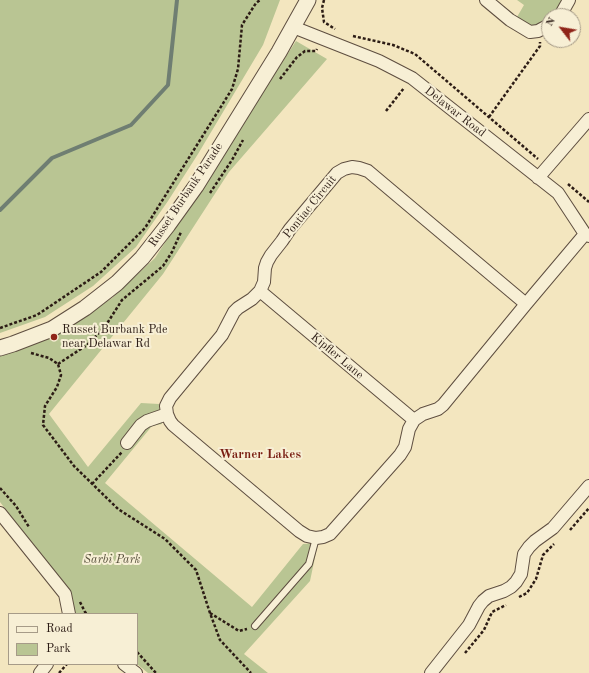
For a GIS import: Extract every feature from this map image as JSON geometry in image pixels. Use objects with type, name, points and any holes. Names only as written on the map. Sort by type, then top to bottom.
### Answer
[{"type":"street","name":"Russet Burbank Parade","points":[[293,27],[300,0]]},
{"type":"street","name":"Russet Burbank Parade","points":[[0,348],[52,329],[85,308],[117,283],[142,258],[196,186],[279,52],[308,0]]},
{"type":"street","points":[[486,0],[510,20],[530,32],[541,29]]},
{"type":"street","name":"Delawar Road","points":[[293,27],[379,61],[412,78],[558,193],[587,235]]},
{"type":"street","points":[[538,178],[589,119]]},
{"type":"street","name":"Pontiac Circuit","points":[[260,291],[264,282],[267,262],[290,229],[338,173],[344,169],[352,167],[368,171],[526,304]]},
{"type":"street","points":[[260,291],[234,312],[222,335],[170,398],[166,406],[167,414],[173,425],[300,531],[307,536],[316,538],[323,537],[330,534],[400,455],[405,447],[409,429],[414,420],[423,414],[438,409],[443,405],[526,304],[587,235]]},
{"type":"street","name":"Kipfler Lane","points":[[260,291],[414,420]]},
{"type":"street","points":[[127,443],[146,421],[167,414]]},
{"type":"street","points":[[431,673],[469,625],[483,601],[489,596],[507,589],[516,582],[521,574],[524,554],[529,547],[553,528],[589,486]]},
{"type":"street","points":[[0,514],[65,594],[69,613]]},
{"type":"street","points":[[40,673],[46,665]]},
{"type":"street","points":[[125,665],[136,673]]},
{"type":"lane","points":[[255,626],[309,564],[316,538]]},
{"type":"path","points":[[0,328],[37,315],[101,272],[145,228],[232,89],[238,69],[242,25],[256,3],[260,0]]},
{"type":"path","points":[[489,117],[540,46],[538,31]]},
{"type":"path","points":[[386,111],[412,78]]},
{"type":"path","points":[[24,355],[31,353],[49,358],[58,364],[61,375],[57,387],[45,406],[43,425],[74,466],[118,509],[165,539],[196,570],[220,640],[251,673]]},
{"type":"path","points":[[92,484],[123,450],[127,443]]},
{"type":"path","points":[[210,613],[239,631],[255,626]]},
{"type":"path","points":[[138,653],[156,673]]},
{"type":"path","points":[[59,673],[66,665]]},
{"type":"green space","points":[[0,0],[280,0],[263,45],[198,154],[136,247],[93,286],[45,317],[0,333]]},
{"type":"green space","points":[[517,0],[562,0],[559,8],[541,8],[541,23],[532,27],[517,17],[524,5]]},
{"type":"green space","name":"Sarbi Park","points":[[296,41],[327,59],[229,172],[163,274],[49,414],[88,467],[141,403],[159,404],[162,424],[152,426],[105,483],[252,607],[303,544],[318,543],[310,581],[244,654],[268,673],[148,673],[138,665],[138,613],[75,613],[70,592],[0,502],[0,356],[55,335],[112,298],[155,258]]},
{"type":"waterway","points":[[0,210],[52,158],[131,125],[168,85],[177,0]]},
{"type":"place","name":"Russet Burbank Pde near Delawar Rd","points":[[54,337]]},
{"type":"district","name":"Warner Lakes","points":[[260,455]]}]
